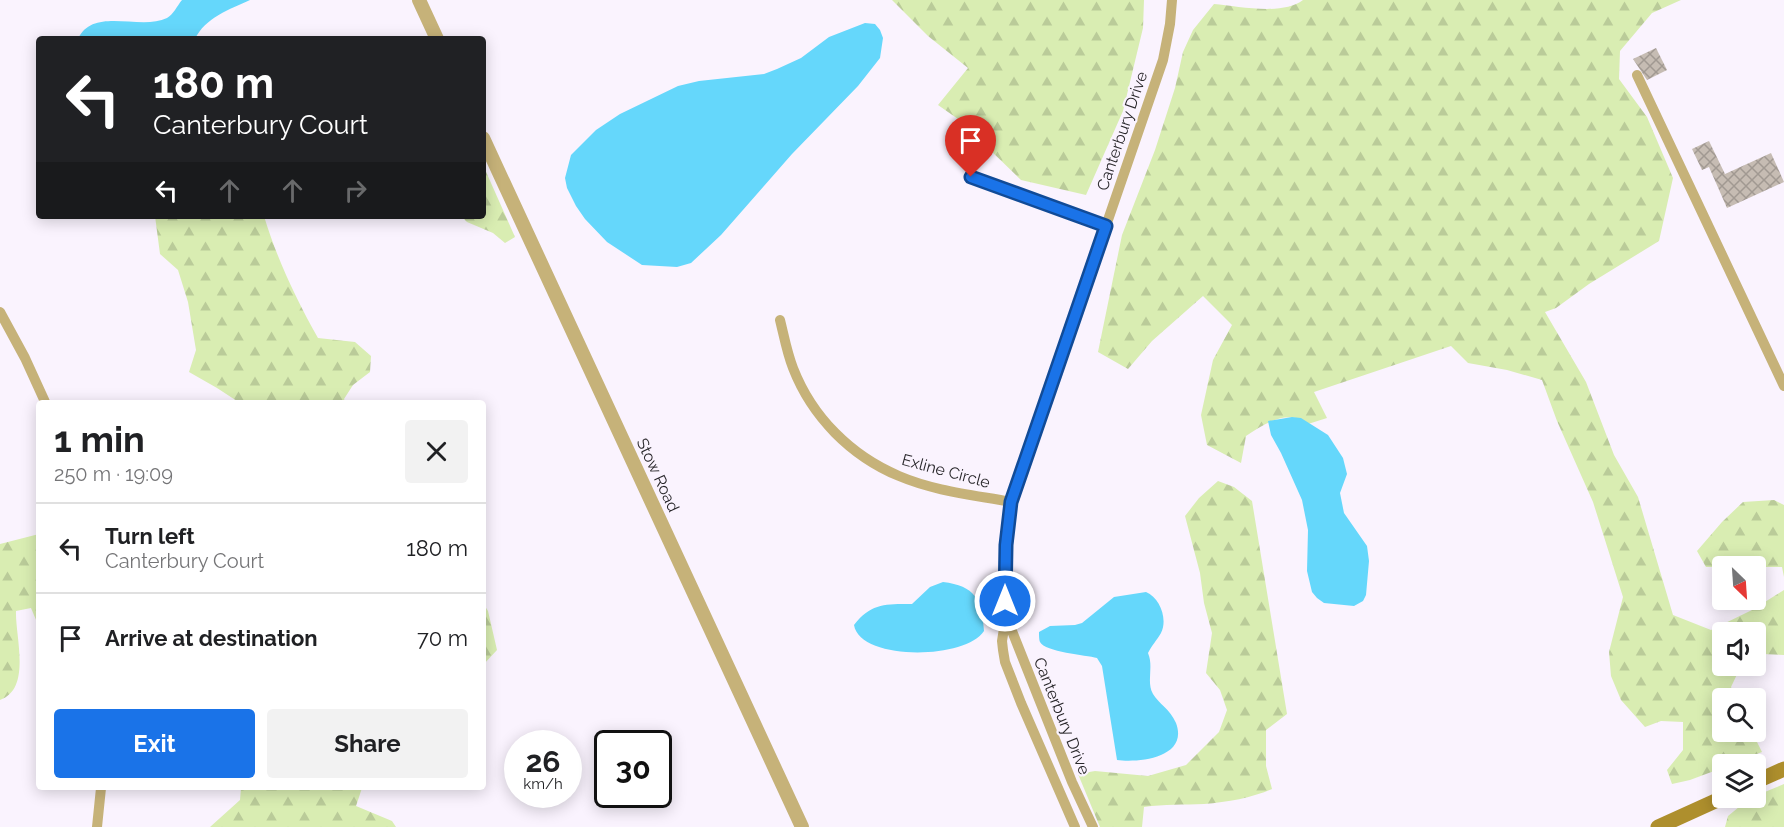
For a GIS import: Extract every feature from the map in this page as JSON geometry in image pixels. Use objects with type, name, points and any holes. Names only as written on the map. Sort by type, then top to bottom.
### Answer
[{"type":"main road","points":[[1766,777],[1784,769]]},
{"type":"main road","points":[[1658,827],[1712,803]]},
{"type":"street","points":[[419,0],[436,36]]},
{"type":"street","name":"Canterbury Drive","points":[[1075,827],[1051,776],[1005,662],[1002,641],[1006,616],[1006,545],[1011,502],[1163,60],[1172,0]]},
{"type":"street","points":[[1637,75],[1784,386]]},
{"type":"street","name":"Stow Road","points":[[486,144],[802,827]]},
{"type":"street","points":[[971,177],[1106,226]]},
{"type":"street","points":[[0,312],[44,400]]},
{"type":"street","name":"Exline Circle","points":[[780,320],[792,367],[802,388],[817,413],[846,444],[900,477],[959,493],[1011,502]]},
{"type":"street","name":"Canterbury Drive","points":[[1006,616],[1037,697],[1093,827]]},
{"type":"street","points":[[1021,703],[1037,697]]},
{"type":"street","points":[[1051,776],[1067,769]]},
{"type":"street","points":[[97,827],[101,790]]},
{"type":"green space","points":[[892,0],[1144,0],[1143,28],[1123,111],[1086,195],[1021,180],[958,119],[938,105],[968,68],[928,36]]},
{"type":"green space","points":[[1303,0],[1681,0],[1652,13],[1620,51],[1619,79],[1647,117],[1673,178],[1659,241],[1589,284],[1556,308],[1545,312],[1586,382],[1614,455],[1638,497],[1673,615],[1712,630],[1712,676],[1736,676],[1732,688],[1712,688],[1712,742],[1757,742],[1762,752],[1712,754],[1712,772],[1672,784],[1667,770],[1683,750],[1683,722],[1661,721],[1645,727],[1621,700],[1611,676],[1609,652],[1623,597],[1593,502],[1557,421],[1542,380],[1507,370],[1468,363],[1451,346],[1314,392],[1327,418],[1308,424],[1292,417],[1284,418],[1260,427],[1246,436],[1241,463],[1207,445],[1201,415],[1213,360],[1232,325],[1203,296],[1152,341],[1128,369],[1098,352],[1122,235],[1155,150],[1175,88],[1183,52],[1193,30],[1214,4],[1272,9],[1294,5]]},
{"type":"green space","points":[[486,172],[515,237],[505,243],[493,233],[464,219],[486,219]]},
{"type":"green space","points":[[155,219],[265,219],[288,278],[318,338],[355,342],[371,356],[370,372],[353,385],[344,400],[235,400],[189,372],[196,350],[188,302],[178,270],[160,254]]},
{"type":"green space","points":[[1218,481],[1234,487],[1252,501],[1287,714],[1266,730],[1266,766],[1272,789],[1222,802],[1144,807],[1142,827],[1100,827],[1078,774],[1095,771],[1148,776],[1186,765],[1219,732],[1227,710],[1220,690],[1206,673],[1212,633],[1185,516],[1199,498]]},
{"type":"green space","points":[[1774,500],[1784,505],[1784,577],[1782,567],[1766,567],[1766,556],[1712,556],[1712,567],[1706,567],[1697,551],[1743,502]]},
{"type":"green space","points":[[36,535],[36,620],[31,608],[16,611],[19,674],[10,694],[0,700],[0,544]]},
{"type":"green space","points":[[1784,590],[1784,655],[1766,654],[1766,622],[1727,622],[1752,610],[1766,610],[1766,601]]},
{"type":"green space","points":[[486,608],[488,611],[497,650],[486,662]]},
{"type":"green space","points":[[1784,784],[1784,827],[1725,827],[1728,816],[1738,808],[1766,808],[1766,791]]},
{"type":"green space","points":[[241,790],[361,790],[356,806],[392,821],[396,827],[210,827],[240,800]]},
{"type":"water","points":[[182,0],[250,0],[212,20],[197,36],[80,36],[85,29],[106,21],[156,21],[167,18]]},
{"type":"water","points":[[865,23],[875,24],[880,30],[883,38],[880,58],[858,86],[792,154],[721,235],[691,263],[677,267],[642,265],[607,242],[576,206],[565,178],[571,155],[596,130],[620,114],[678,86],[699,81],[764,74],[801,58],[829,37]]},
{"type":"water","points":[[1292,417],[1301,418],[1328,435],[1343,458],[1347,474],[1340,493],[1344,513],[1367,546],[1369,561],[1366,595],[1363,601],[1354,606],[1324,603],[1312,592],[1307,571],[1308,530],[1302,500],[1271,435],[1268,421]]},
{"type":"water","points":[[943,582],[963,587],[970,591],[979,602],[984,631],[973,641],[936,651],[893,650],[874,645],[861,637],[854,625],[867,612],[880,606],[912,604],[930,587]]},
{"type":"water","points":[[1146,592],[1159,604],[1164,622],[1161,633],[1148,653],[1151,689],[1155,698],[1174,718],[1178,735],[1169,751],[1159,756],[1148,759],[1117,760],[1102,666],[1097,658],[1057,651],[1043,645],[1039,632],[1050,626],[1082,623],[1114,597]]},
{"type":"building","points":[[1656,48],[1667,70],[1647,80],[1633,59]]},
{"type":"building","points":[[1709,141],[1725,174],[1771,153],[1784,182],[1727,208],[1709,167],[1702,170],[1692,149]]},
{"type":"route","points":[[971,177],[1106,226],[1011,502],[1006,545],[1005,601]]}]
